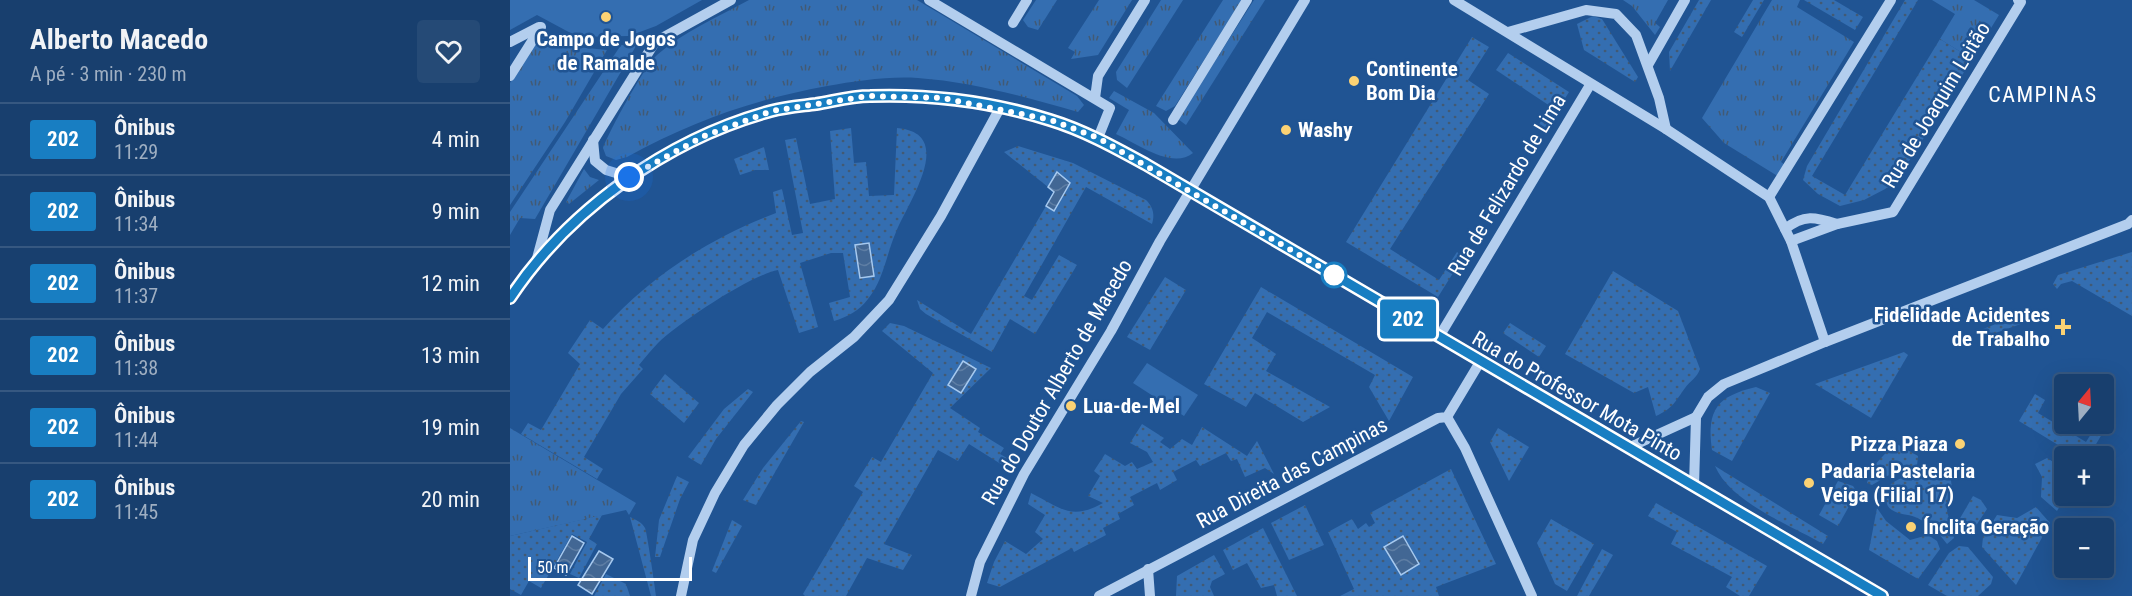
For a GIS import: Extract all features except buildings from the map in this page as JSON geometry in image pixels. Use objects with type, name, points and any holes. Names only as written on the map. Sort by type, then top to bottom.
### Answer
[{"type":"street","points":[[536,264],[550,210],[655,42],[731,0]]},
{"type":"street","points":[[930,0],[1110,108],[1098,138]]},
{"type":"street","points":[[1012,23],[1027,0]]},
{"type":"street","points":[[1095,98],[1098,76],[1145,0]]},
{"type":"street","points":[[1173,120],[1247,0]]},
{"type":"street","points":[[1191,193],[1209,157],[1305,0]]},
{"type":"street","points":[[1454,0],[1590,85],[1666,129],[1769,197],[1791,241],[1825,342]]},
{"type":"street","points":[[1472,11],[1477,0]]},
{"type":"street","points":[[1648,65],[1685,0]]},
{"type":"street","points":[[1769,197],[1891,0]]},
{"type":"street","name":"Rua de Joaquim Leitão","points":[[1791,241],[1837,224],[1893,212],[2021,2],[2018,0]]},
{"type":"street","points":[[1508,32],[1586,10],[1616,14],[1636,35],[1648,65],[1666,129]]},
{"type":"street","points":[[510,42],[541,27],[510,76]]},
{"type":"street","name":"Rua de Felizardo de Lima","points":[[1439,337],[1590,85]]},
{"type":"street","name":"Rua do Professor Mota Pinto","points":[[510,298],[536,264],[574,223],[629,177],[704,136],[772,111],[868,96],[942,98],[1000,108],[1051,120],[1098,138],[1882,596]]},
{"type":"street","points":[[681,596],[693,540],[715,493],[744,445],[777,405],[810,372],[854,337],[889,300],[940,216],[1000,108]]},
{"type":"street","points":[[593,140],[595,161],[606,170],[629,177]]},
{"type":"street","name":"Rua do Doutor Alberto de Macedo","points":[[971,596],[980,562],[1023,474],[1111,331],[1160,241],[1191,193]]},
{"type":"street","name":"Rua de Joaquim Leitão","points":[[1785,229],[1800,218],[1810,217],[1837,224]]},
{"type":"street","points":[[1695,486],[1696,417],[1708,397],[1724,384],[1825,342],[2131,224]]},
{"type":"street","points":[[1480,362],[1447,417],[1465,448],[1533,596]]},
{"type":"street","name":"Rua Direita das Campinas","points":[[1099,596],[1438,418],[1447,417]]},
{"type":"street","points":[[1628,448],[1696,417]]},
{"type":"street","points":[[1148,569],[1150,596]]},
{"type":"green space","name":"Campo de Jogos de Ramalde","points":[[510,0],[702,0],[656,26],[629,36],[578,37],[537,15],[510,30]]},
{"type":"green space","points":[[749,0],[917,0],[1077,96],[1084,105],[1078,112],[959,83],[918,78],[872,79],[838,84],[748,105],[700,122],[627,157],[616,160],[606,156],[603,148],[613,128],[636,85],[657,55],[689,32]]},
{"type":"green space","points":[[1036,0],[1057,0],[1038,30],[1028,27],[1023,20]]},
{"type":"green space","points":[[1099,0],[1132,0],[1098,55],[1071,59],[1075,52],[1068,48]]},
{"type":"green space","points":[[1161,0],[1183,0],[1127,88],[1117,80],[1116,72]]},
{"type":"green space","points":[[1223,0],[1242,0],[1175,106],[1166,111],[1156,106]]},
{"type":"green space","points":[[1254,0],[1265,0],[1186,125],[1178,119]]},
{"type":"green space","points":[[1623,0],[1668,0],[1655,23],[1660,27],[1655,35],[1632,6]]},
{"type":"green space","points":[[1699,0],[1711,0],[1670,71],[1669,52]]},
{"type":"green space","points":[[1753,0],[1764,0],[1742,37],[1734,32]]},
{"type":"green space","points":[[1772,0],[1800,0],[1797,7],[1854,42],[1781,162],[1788,167],[1781,178],[1724,143],[1702,118]]},
{"type":"green space","points":[[1804,0],[1834,0],[1863,17],[1855,30]]},
{"type":"green space","points":[[1905,0],[1918,0],[1812,176],[1845,195],[1940,39],[1972,59],[1912,157],[1889,187],[1864,200],[1840,206],[1818,194],[1803,180],[1807,166]]},
{"type":"green space","points":[[1932,0],[1974,0],[1999,15],[1972,59],[1940,39],[1955,14]]},
{"type":"green space","points":[[1593,16],[1602,19],[1638,77],[1635,82],[1584,50],[1577,24]]},
{"type":"green space","points":[[542,31],[577,47],[607,50],[565,122],[510,205],[510,83]]},
{"type":"green space","points":[[1472,37],[1489,47],[1468,80],[1489,94],[1390,249],[1439,280],[1457,252],[1463,257],[1438,297],[1346,242]]},
{"type":"green space","points":[[621,45],[636,46],[535,219],[520,218],[510,235],[510,212]]},
{"type":"green space","points":[[1508,53],[1569,92],[1543,133],[1537,128],[1550,106],[1496,70]]},
{"type":"green space","points":[[1114,91],[1154,113],[1193,153],[1184,157],[1165,157],[1116,134],[1129,110],[1109,98]]},
{"type":"green space","points":[[851,128],[854,163],[866,162],[869,196],[894,195],[897,128],[915,133],[924,142],[926,156],[924,171],[896,232],[878,283],[861,307],[834,321],[829,303],[850,297],[843,253],[831,253],[800,263],[818,327],[799,333],[778,270],[750,281],[698,312],[655,346],[639,365],[643,369],[621,394],[584,457],[603,469],[597,479],[521,434],[528,423],[541,430],[580,364],[568,353],[590,320],[603,329],[641,292],[682,260],[728,234],[776,213],[773,192],[782,189],[792,235],[803,233],[785,140],[796,138],[810,204],[835,199],[830,131]]},
{"type":"green space","points":[[1018,146],[1073,163],[1146,200],[1153,211],[1153,220],[1152,224],[1086,187],[1024,296],[1032,300],[1059,255],[1077,265],[1035,334],[1010,319],[992,352],[926,314],[920,309],[917,300],[971,334],[1046,206],[1054,211],[1057,172],[1048,187],[1004,152]]},
{"type":"green space","points":[[764,147],[769,170],[755,170],[740,175],[734,159]]},
{"type":"green space","points":[[1511,168],[1518,172],[1488,219],[1480,216]]},
{"type":"green space","points":[[584,169],[590,177],[599,180],[569,204],[566,202]]},
{"type":"green space","points":[[2132,252],[2132,316],[2072,281],[2061,284],[2057,289],[2053,284],[2058,275]]},
{"type":"green space","points":[[1613,271],[1678,311],[1700,369],[1673,405],[1656,416],[1648,387],[1634,393],[1565,354]]},
{"type":"green space","points":[[1165,277],[1186,290],[1150,350],[1127,337]]},
{"type":"green space","points":[[1261,287],[1413,377],[1389,421],[1369,387],[1375,375],[1267,312],[1252,338],[1276,354],[1266,371],[1330,407],[1303,422],[1255,393],[1246,407],[1204,384]]},
{"type":"green space","points":[[2034,309],[2032,320],[1987,336],[1978,331]]},
{"type":"green space","points":[[890,323],[904,326],[991,368],[950,408],[980,428],[978,432],[1004,448],[1000,454],[1012,461],[1004,466],[969,444],[958,461],[938,450],[884,544],[912,555],[903,570],[867,558],[846,596],[805,596],[803,594],[863,492],[854,486],[872,457],[881,462],[933,373],[882,331]]},
{"type":"green space","points":[[1510,323],[1546,346],[1539,357],[1503,333]]},
{"type":"green space","points":[[1904,352],[1908,355],[1871,418],[1815,384]]},
{"type":"green space","points":[[1147,363],[1198,395],[1184,416],[1133,383]]},
{"type":"green space","points":[[665,374],[699,403],[684,423],[650,394]]},
{"type":"green space","points":[[1756,387],[1770,393],[1732,461],[1712,450],[1713,414],[1724,400]]},
{"type":"green space","points":[[748,389],[753,392],[716,439],[701,465],[688,457],[724,409]]},
{"type":"green space","points":[[2035,394],[2045,400],[2038,413],[2054,423],[2054,434],[2073,434],[2086,442],[2091,434],[2102,434],[2095,446],[2060,446],[2019,421]]},
{"type":"green space","points":[[801,421],[804,422],[756,505],[743,500],[763,468]]},
{"type":"green space","points":[[1142,424],[1164,438],[1160,442],[1170,449],[1182,439],[1192,445],[1202,427],[1247,456],[1257,441],[1274,474],[1265,468],[1245,477],[1237,459],[1231,461],[1226,453],[1200,466],[1196,460],[1173,472],[1177,480],[1160,490],[1157,483],[1130,497],[1134,505],[1118,514],[1120,519],[1103,528],[1106,535],[1074,552],[1072,548],[1000,587],[987,583],[994,562],[1005,541],[1026,554],[1043,539],[1035,532],[1045,515],[1028,504],[1031,493],[1059,508],[1074,512],[1082,511],[1103,503],[1088,496],[1100,476],[1094,471],[1105,454],[1125,466],[1132,462],[1137,469],[1153,462],[1147,452],[1130,443]]},
{"type":"green space","points":[[510,428],[636,503],[629,515],[626,510],[510,536]]},
{"type":"green space","points":[[1498,428],[1529,447],[1509,481],[1490,442]]},
{"type":"green space","points":[[1895,443],[1918,456],[1917,466],[1891,474],[1872,485],[1867,483],[1870,470]]},
{"type":"green space","points":[[2047,458],[2054,463],[2054,506],[2060,506],[2057,511],[2041,497],[2042,477],[2035,464]]},
{"type":"green space","points":[[1715,466],[1828,536],[1823,544],[1747,501],[1723,479]]},
{"type":"green space","points":[[1451,469],[1496,564],[1436,587],[1439,596],[1340,596],[1354,589],[1328,532],[1352,519],[1358,529],[1366,523],[1369,527],[1375,523],[1370,513]]},
{"type":"green space","points":[[1940,472],[1950,473],[1952,488],[1947,511],[1954,538],[1947,544],[1924,522],[1891,509],[1886,500],[1887,490],[1898,480]]},
{"type":"green space","points":[[677,476],[689,482],[680,499],[660,557],[655,557],[659,520]]},
{"type":"green space","points":[[1838,481],[1853,486],[1857,492],[1838,526],[1819,515]]},
{"type":"green space","points":[[1973,496],[1981,500],[1987,509],[1975,527],[1970,530],[1965,528],[1959,520]]},
{"type":"green space","points":[[1656,503],[1767,566],[1749,596],[1740,596],[1726,587],[1732,577],[1671,544],[1677,532],[1648,516]]},
{"type":"green space","points":[[1305,505],[1324,545],[1289,560],[1271,523]]},
{"type":"green space","points":[[2036,507],[2050,523],[2016,585],[1982,547],[1983,537],[1997,515],[2017,518]]},
{"type":"green space","points":[[1877,508],[1886,521],[1910,540],[1928,535],[1937,541],[1940,549],[1918,579],[1869,550]]},
{"type":"green space","points":[[602,515],[589,539],[597,544],[579,578],[570,574],[587,542],[572,534],[541,588],[529,581],[521,595],[510,589],[510,536]]},
{"type":"green space","points":[[630,517],[645,528],[656,596],[651,596]]},
{"type":"green space","points":[[1551,519],[1594,544],[1567,591],[1555,584],[1537,543]]},
{"type":"green space","points":[[732,520],[742,526],[716,573],[712,571]]},
{"type":"green space","points":[[1263,528],[1297,596],[1277,596],[1274,585],[1261,588],[1247,563],[1233,570],[1223,550]]},
{"type":"green space","points":[[1959,546],[1968,547],[1993,577],[1991,584],[1978,596],[1947,596],[1928,585],[1949,553]]},
{"type":"green space","points":[[1602,549],[1613,555],[1589,596],[1577,596]]},
{"type":"green space","points":[[1214,555],[1225,574],[1212,581],[1210,587],[1214,596],[1176,596],[1177,576]]},
{"type":"green space","points":[[606,574],[626,584],[630,596],[594,596]]},
{"type":"water","points":[[1057,172],[1070,183],[1054,211],[1046,206],[1054,192],[1048,187]]},
{"type":"water","points":[[869,243],[874,276],[860,278],[855,245]]},
{"type":"water","points":[[963,361],[976,369],[961,393],[948,385]]},
{"type":"water","points":[[572,536],[584,543],[566,575],[554,568]]},
{"type":"water","points":[[1403,536],[1419,564],[1401,575],[1384,547]]},
{"type":"water","points":[[599,551],[613,559],[592,594],[578,585]]},
{"type":"bus line","name":"202","points":[[510,298],[536,264],[574,223],[629,177],[704,136],[754,117],[772,111],[868,96],[942,98],[1016,111],[1051,120],[1098,138],[1145,164],[1882,596]]},
{"type":"place","name":"Campo de Jogos de Ramalde","points":[[606,17]]},
{"type":"place","name":"Continente Bom Dia","points":[[1354,81]]},
{"type":"place","name":"Washy","points":[[1286,130]]},
{"type":"place","name":"Fidelidade Acidentes de Trabalho","points":[[2063,327]]},
{"type":"place","name":"Lua-de-Mel","points":[[1071,406]]},
{"type":"place","name":"Pizza Piaza","points":[[1960,444]]},
{"type":"place","name":"Padaria Pastelaria Veiga (Filial 17)","points":[[1809,483]]},
{"type":"place","name":"Ínclita Geração","points":[[1911,527]]},
{"type":"district","name":"CAMPINAS","points":[[2043,94]]},
{"type":"route","points":[[629,177],[704,136],[772,111],[868,96],[942,98],[1016,111],[1051,120],[1098,138],[1334,275]]}]
